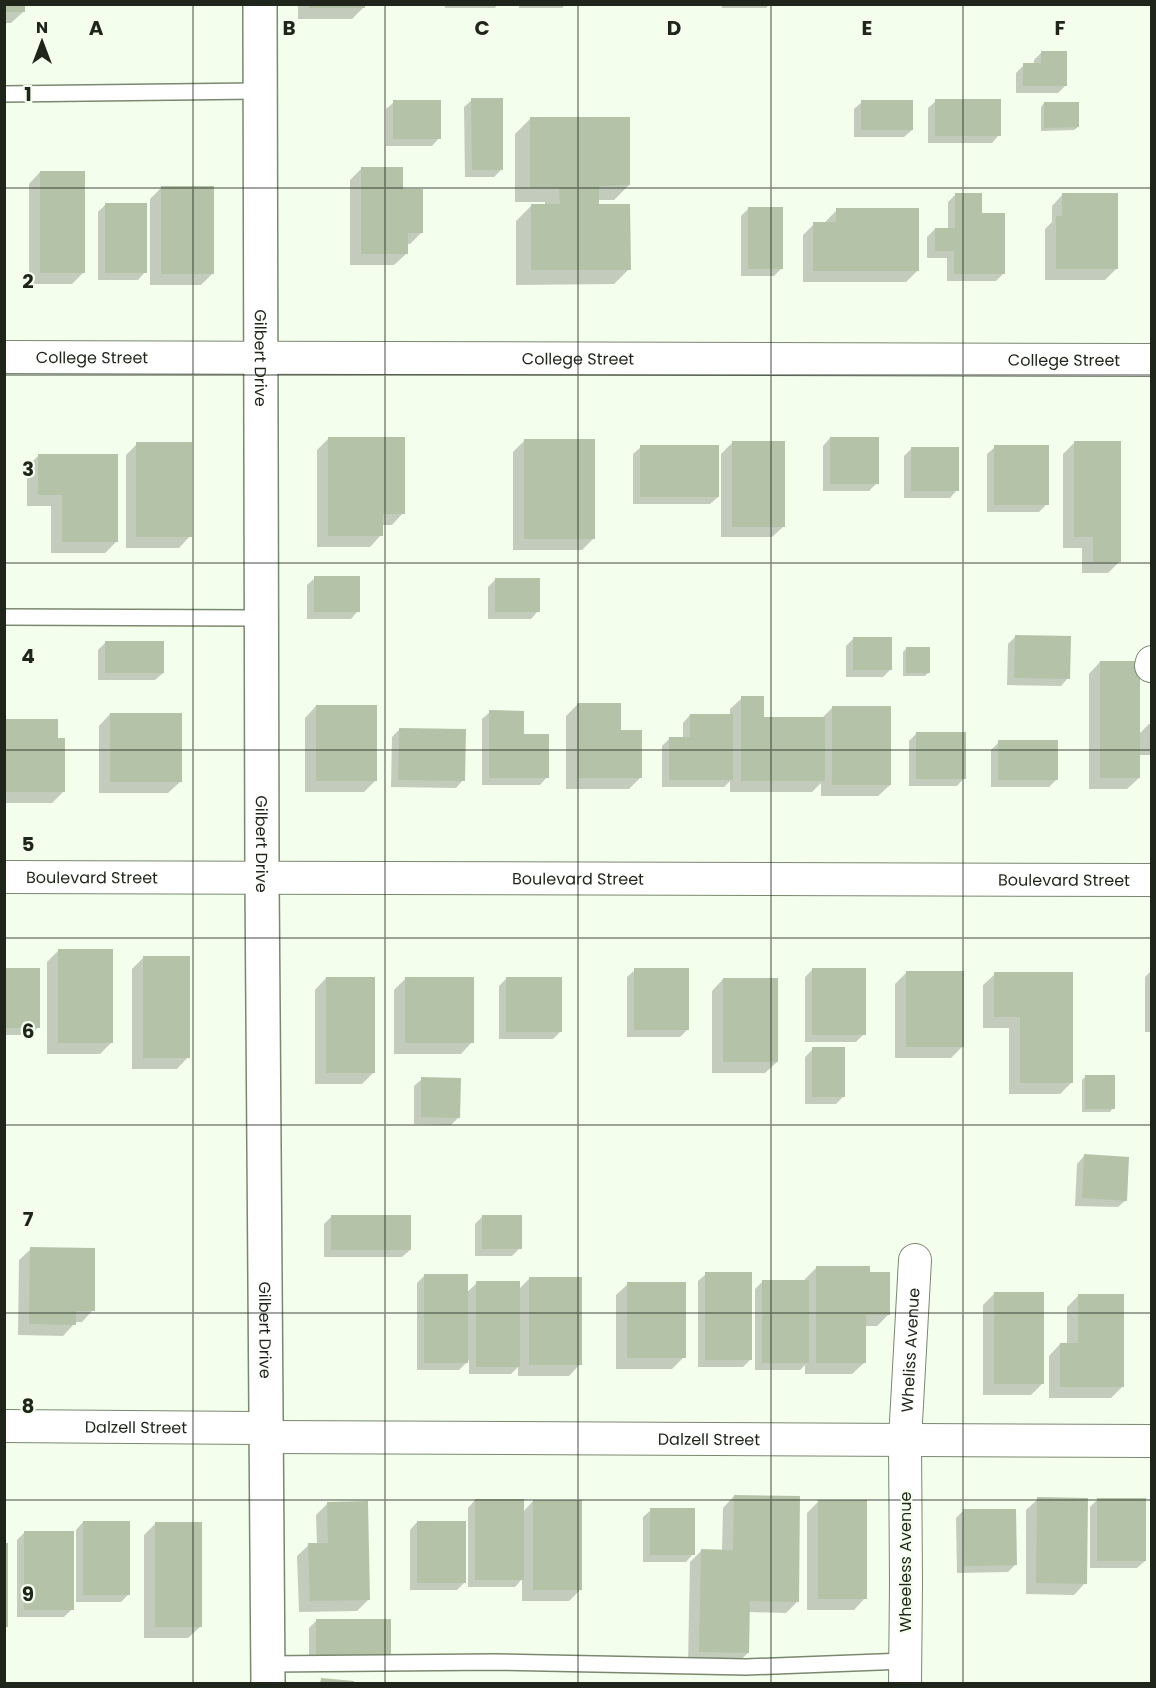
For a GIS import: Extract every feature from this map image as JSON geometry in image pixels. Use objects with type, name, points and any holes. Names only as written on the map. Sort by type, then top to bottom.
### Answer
[{"type":"street","name":"Gilbert Drive","points":[[260,4],[262,878],[268,1674]]},
{"type":"street","name":"College Street","points":[[4,357],[1152,360]]},
{"type":"street","points":[[1151,666],[1152,662]]},
{"type":"street","name":"Boulevard Street","points":[[4,877],[1152,880]]},
{"type":"street","name":"Wheliss Avenue","points":[[905,1440],[915,1260]]},
{"type":"street","name":"Dalzell Street","points":[[4,1426],[267,1433],[1152,1441]]},
{"type":"street","name":"Wheeless Avenue","points":[[905,1440],[905,1672]]},
{"type":"lane","points":[[4,94],[260,91]]},
{"type":"lane","points":[[4,617],[262,618]]},
{"type":"lane","points":[[268,1674],[495,1662],[905,1672]]},
{"type":"building","points":[[4,4],[25,4],[25,12],[4,12]]},
{"type":"building","points":[[309,4],[365,4],[365,8],[309,8]]},
{"type":"building","points":[[1041,51],[1067,51],[1067,86],[1023,86],[1023,63],[1041,63]]},
{"type":"building","points":[[471,98],[503,98],[503,170],[472,170]]},
{"type":"building","points":[[935,99],[1001,99],[1001,136],[935,136]]},
{"type":"building","points":[[393,100],[441,100],[441,139],[393,139]]},
{"type":"building","points":[[861,100],[913,100],[913,130],[861,130]]},
{"type":"building","points":[[1044,102],[1079,102],[1079,127],[1044,128]]},
{"type":"building","points":[[530,117],[630,117],[630,185],[599,186],[599,204],[630,204],[631,270],[531,270],[531,204],[560,204],[559,188],[530,188]]},
{"type":"building","points":[[361,167],[403,167],[403,189],[423,189],[423,233],[408,233],[408,254],[361,254]]},
{"type":"building","points":[[40,171],[85,171],[85,273],[40,273]]},
{"type":"building","points":[[161,186],[214,186],[214,274],[161,274]]},
{"type":"building","points":[[955,193],[982,193],[982,213],[1005,213],[1005,274],[954,274],[954,251],[935,251],[935,228],[955,228]]},
{"type":"building","points":[[1062,193],[1118,193],[1118,269],[1056,269],[1056,216],[1062,216]]},
{"type":"building","points":[[105,203],[147,203],[147,273],[105,273]]},
{"type":"building","points":[[748,207],[783,207],[783,269],[748,269]]},
{"type":"building","points":[[836,208],[919,208],[919,271],[813,271],[813,222],[836,222]]},
{"type":"building","points":[[328,437],[405,437],[405,514],[383,514],[383,536],[328,536]]},
{"type":"building","points":[[830,437],[879,437],[879,484],[830,484]]},
{"type":"building","points":[[524,439],[595,439],[595,539],[524,539]]},
{"type":"building","points":[[732,441],[785,441],[785,527],[732,527]]},
{"type":"building","points":[[1074,441],[1121,441],[1121,562],[1093,562],[1093,537],[1074,537]]},
{"type":"building","points":[[136,442],[192,442],[192,537],[136,537]]},
{"type":"building","points":[[640,445],[719,445],[719,497],[640,497]]},
{"type":"building","points":[[994,445],[1049,445],[1049,505],[994,505]]},
{"type":"building","points":[[911,447],[959,447],[959,491],[911,491]]},
{"type":"building","points":[[38,454],[118,454],[118,542],[62,542],[62,495],[38,495]]},
{"type":"building","points":[[314,576],[360,576],[360,612],[314,612]]},
{"type":"building","points":[[495,578],[540,578],[540,612],[495,612]]},
{"type":"building","points":[[1015,635],[1071,636],[1070,679],[1014,678]]},
{"type":"building","points":[[853,637],[892,637],[892,670],[853,670]]},
{"type":"building","points":[[105,641],[164,641],[164,673],[105,673]]},
{"type":"building","points":[[906,647],[930,647],[930,673],[906,673]]},
{"type":"building","points":[[1100,661],[1140,661],[1140,778],[1100,778]]},
{"type":"building","points":[[741,696],[764,696],[764,717],[825,717],[825,781],[741,781]]},
{"type":"building","points":[[577,703],[621,703],[621,730],[642,730],[642,778],[577,778]]},
{"type":"building","points":[[316,705],[377,705],[377,781],[316,781]]},
{"type":"building","points":[[832,706],[891,706],[891,785],[832,785]]},
{"type":"building","points":[[489,710],[524,711],[524,734],[549,734],[549,778],[489,778]]},
{"type":"building","points":[[110,713],[182,713],[182,782],[110,782]]},
{"type":"building","points":[[690,714],[733,714],[733,780],[669,780],[669,737],[690,737]]},
{"type":"building","points":[[4,719],[58,719],[58,738],[65,738],[65,792],[4,792]]},
{"type":"building","points":[[399,728],[466,729],[465,781],[398,780]]},
{"type":"building","points":[[916,732],[966,732],[966,779],[916,779]]},
{"type":"building","points":[[998,740],[1058,740],[1058,780],[998,780]]},
{"type":"building","points":[[58,949],[113,949],[113,1043],[58,1043]]},
{"type":"building","points":[[143,956],[190,956],[190,1058],[143,1058]]},
{"type":"building","points":[[4,968],[40,968],[40,1028],[4,1028]]},
{"type":"building","points":[[634,968],[689,968],[689,1030],[634,1030]]},
{"type":"building","points":[[812,968],[866,968],[866,1035],[812,1035]]},
{"type":"building","points":[[906,971],[964,971],[964,1047],[906,1047]]},
{"type":"building","points":[[994,972],[1073,972],[1073,1083],[1020,1083],[1020,1017],[994,1017]]},
{"type":"building","points":[[326,977],[375,977],[375,1073],[326,1073]]},
{"type":"building","points":[[405,977],[474,977],[474,1043],[405,1043]]},
{"type":"building","points":[[506,977],[562,977],[562,1032],[506,1032]]},
{"type":"building","points":[[723,978],[778,978],[778,1062],[723,1062]]},
{"type":"building","points":[[812,1047],[845,1047],[845,1097],[812,1097]]},
{"type":"building","points":[[1085,1075],[1115,1075],[1115,1109],[1085,1109]]},
{"type":"building","points":[[421,1077],[461,1078],[460,1118],[421,1117]]},
{"type":"building","points":[[1084,1154],[1129,1157],[1127,1201],[1082,1198]]},
{"type":"building","points":[[331,1215],[411,1215],[411,1250],[331,1250]]},
{"type":"building","points":[[482,1215],[522,1215],[522,1249],[482,1249]]},
{"type":"building","points":[[30,1247],[95,1248],[95,1311],[76,1311],[76,1325],[29,1324]]},
{"type":"building","points":[[816,1266],[870,1266],[870,1272],[890,1272],[890,1315],[866,1315],[866,1363],[816,1363]]},
{"type":"building","points":[[705,1272],[752,1272],[752,1360],[705,1360]]},
{"type":"building","points":[[424,1274],[468,1274],[468,1363],[424,1363]]},
{"type":"building","points":[[529,1277],[582,1277],[582,1365],[529,1365]]},
{"type":"building","points":[[762,1280],[809,1280],[809,1363],[762,1363]]},
{"type":"building","points":[[476,1281],[520,1281],[520,1367],[476,1367]]},
{"type":"building","points":[[627,1282],[686,1282],[686,1358],[627,1358]]},
{"type":"building","points":[[994,1292],[1044,1292],[1044,1384],[994,1384]]},
{"type":"building","points":[[1078,1294],[1124,1294],[1124,1387],[1060,1387],[1060,1343],[1078,1343]]},
{"type":"building","points":[[734,1495],[800,1496],[799,1602],[750,1601],[749,1653],[699,1652],[701,1549],[733,1550]]},
{"type":"building","points":[[1037,1497],[1088,1498],[1087,1584],[1036,1583]]},
{"type":"building","points":[[1097,1498],[1146,1498],[1146,1561],[1097,1561]]},
{"type":"building","points":[[475,1499],[524,1499],[524,1580],[475,1580]]},
{"type":"building","points":[[533,1500],[582,1500],[582,1590],[533,1590]]},
{"type":"building","points":[[818,1500],[867,1500],[867,1599],[818,1599]]},
{"type":"building","points":[[368,1501],[370,1600],[310,1601],[308,1543],[328,1543],[327,1502]]},
{"type":"building","points":[[650,1508],[695,1508],[695,1555],[650,1555]]},
{"type":"building","points":[[963,1509],[1016,1509],[1017,1565],[964,1566]]},
{"type":"building","points":[[83,1521],[130,1521],[130,1595],[83,1595]]},
{"type":"building","points":[[417,1521],[466,1521],[466,1583],[417,1583]]},
{"type":"building","points":[[155,1522],[202,1522],[202,1627],[155,1627]]},
{"type":"building","points":[[24,1531],[74,1531],[74,1610],[24,1610]]},
{"type":"building","points":[[4,1543],[8,1543],[8,1627],[4,1627]]},
{"type":"building","points":[[316,1619],[391,1619],[391,1655],[316,1655]]},
{"type":"building","points":[[321,1678],[354,1681],[354,1684],[320,1684]]}]
